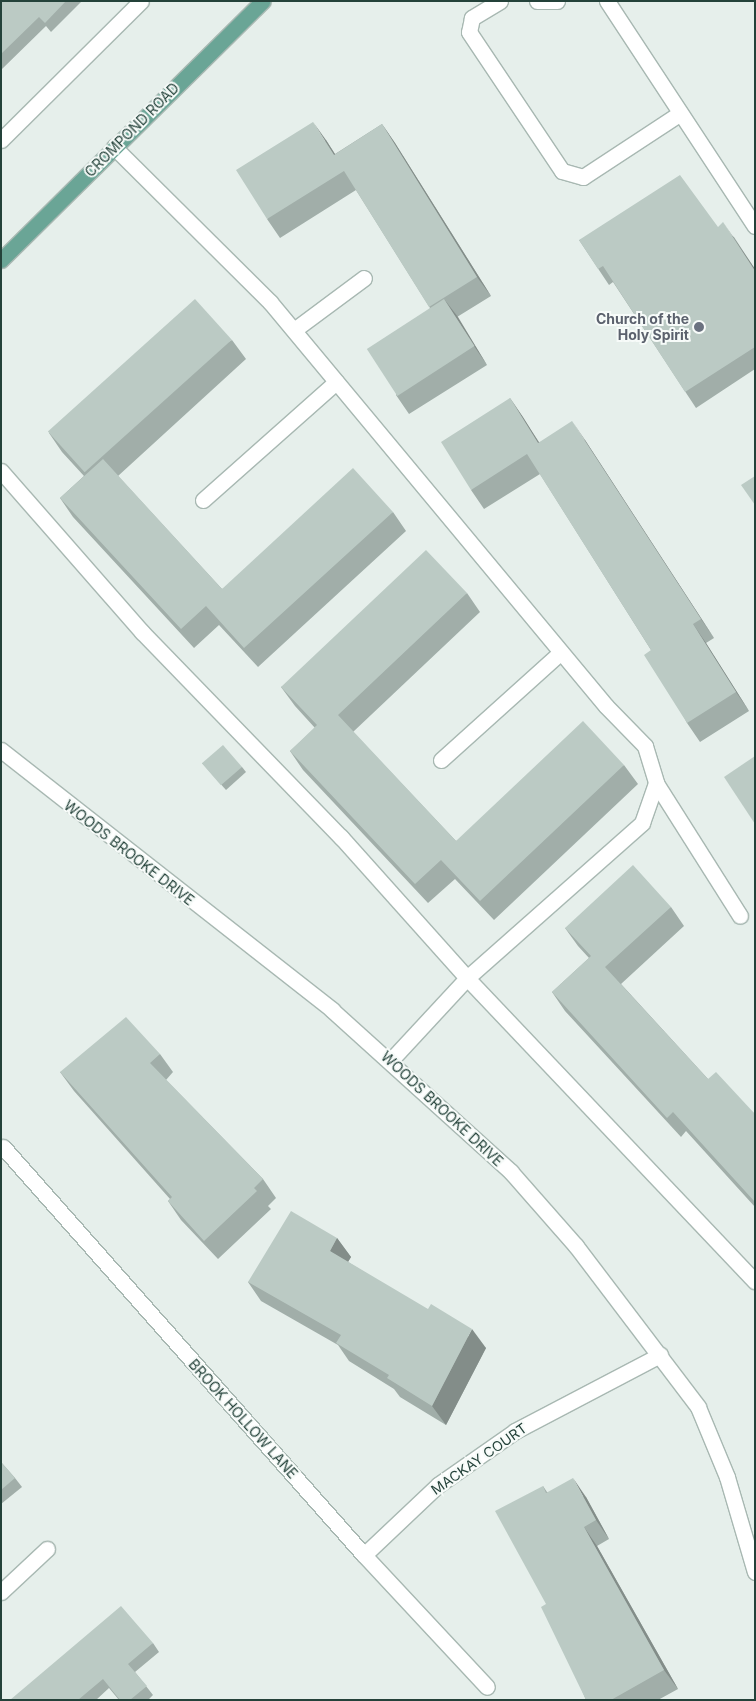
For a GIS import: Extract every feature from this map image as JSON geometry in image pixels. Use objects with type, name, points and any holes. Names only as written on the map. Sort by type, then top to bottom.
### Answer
[{"type":"main road","name":"CROMPOND ROAD","points":[[1,260],[263,1]]},
{"type":"street","points":[[1,140],[142,1]]},
{"type":"street","points":[[500,1],[472,18],[469,32],[562,171],[583,177],[679,114]]},
{"type":"street","points":[[537,1],[557,1]]},
{"type":"street","points":[[607,1],[679,114],[755,226]]},
{"type":"street","points":[[114,147],[270,302],[561,652],[645,746],[656,783],[740,916]]},
{"type":"street","points":[[294,330],[364,278]]},
{"type":"street","points":[[203,500],[336,382]]},
{"type":"street","points":[[1,471],[142,632],[341,837],[467,978],[755,1282]]},
{"type":"street","points":[[441,760],[561,652]]},
{"type":"street","name":"WOODS BROOKE DRIVE","points":[[1,750],[391,1060],[510,1172],[576,1246],[698,1407],[727,1477],[755,1572]]},
{"type":"street","points":[[391,1060],[467,978],[642,823],[656,783]]},
{"type":"street","name":"BROOK HOLLOW LANE","points":[[3,1147],[364,1555],[487,1687]]},
{"type":"street","name":"MACKAY COURT","points":[[364,1555],[438,1485],[515,1431],[660,1355]]},
{"type":"street","points":[[1,1592],[47,1549]]},
{"type":"building","points":[[1,1],[66,1],[45,23],[39,17],[1,54]]},
{"type":"building","points":[[313,122],[334,155],[382,124],[477,277],[429,307],[344,171],[267,219],[236,170]]},
{"type":"building","name":"Church of the Holy Spirit","points":[[680,175],[718,227],[723,222],[755,271],[755,347],[685,392],[603,266],[598,269],[579,240]]},
{"type":"building","points":[[195,299],[232,340],[85,472],[48,431]]},
{"type":"building","points":[[444,299],[474,346],[397,396],[367,349]]},
{"type":"building","points":[[510,398],[538,443],[572,421],[701,619],[693,624],[736,692],[687,723],[644,655],[651,650],[527,454],[471,490],[441,442]]},
{"type":"building","points":[[103,459],[222,589],[353,468],[393,512],[244,648],[206,606],[181,629],[60,498]]},
{"type":"building","points":[[755,476],[755,505],[741,485]]},
{"type":"building","points":[[426,550],[467,593],[338,715],[456,841],[583,721],[624,765],[480,901],[441,860],[415,884],[290,751],[317,725],[281,687]]},
{"type":"building","points":[[223,745],[242,767],[221,785],[202,763]]},
{"type":"building","points":[[755,756],[755,824],[724,777]]},
{"type":"building","points":[[633,865],[671,907],[605,967],[708,1079],[716,1072],[755,1114],[755,1202],[673,1112],[667,1118],[552,992],[591,956],[565,928]]},
{"type":"building","points":[[126,1017],[160,1054],[150,1063],[263,1179],[254,1188],[257,1191],[204,1241],[168,1201],[172,1197],[60,1072]]},
{"type":"building","points":[[291,1211],[337,1238],[330,1251],[428,1309],[431,1304],[472,1329],[432,1406],[387,1378],[389,1375],[336,1343],[341,1335],[248,1282]]},
{"type":"building","points":[[1,1462],[15,1478],[1,1490]]},
{"type":"building","points":[[573,1478],[596,1520],[584,1527],[664,1670],[611,1700],[586,1700],[541,1607],[546,1604],[495,1511],[543,1486],[546,1493]]},
{"type":"building","points":[[121,1606],[153,1643],[128,1664],[147,1686],[130,1700],[120,1700],[103,1679],[78,1700],[10,1700]]},
{"type":"place","name":"Church of the Holy Spirit","points":[[699,327]]}]
